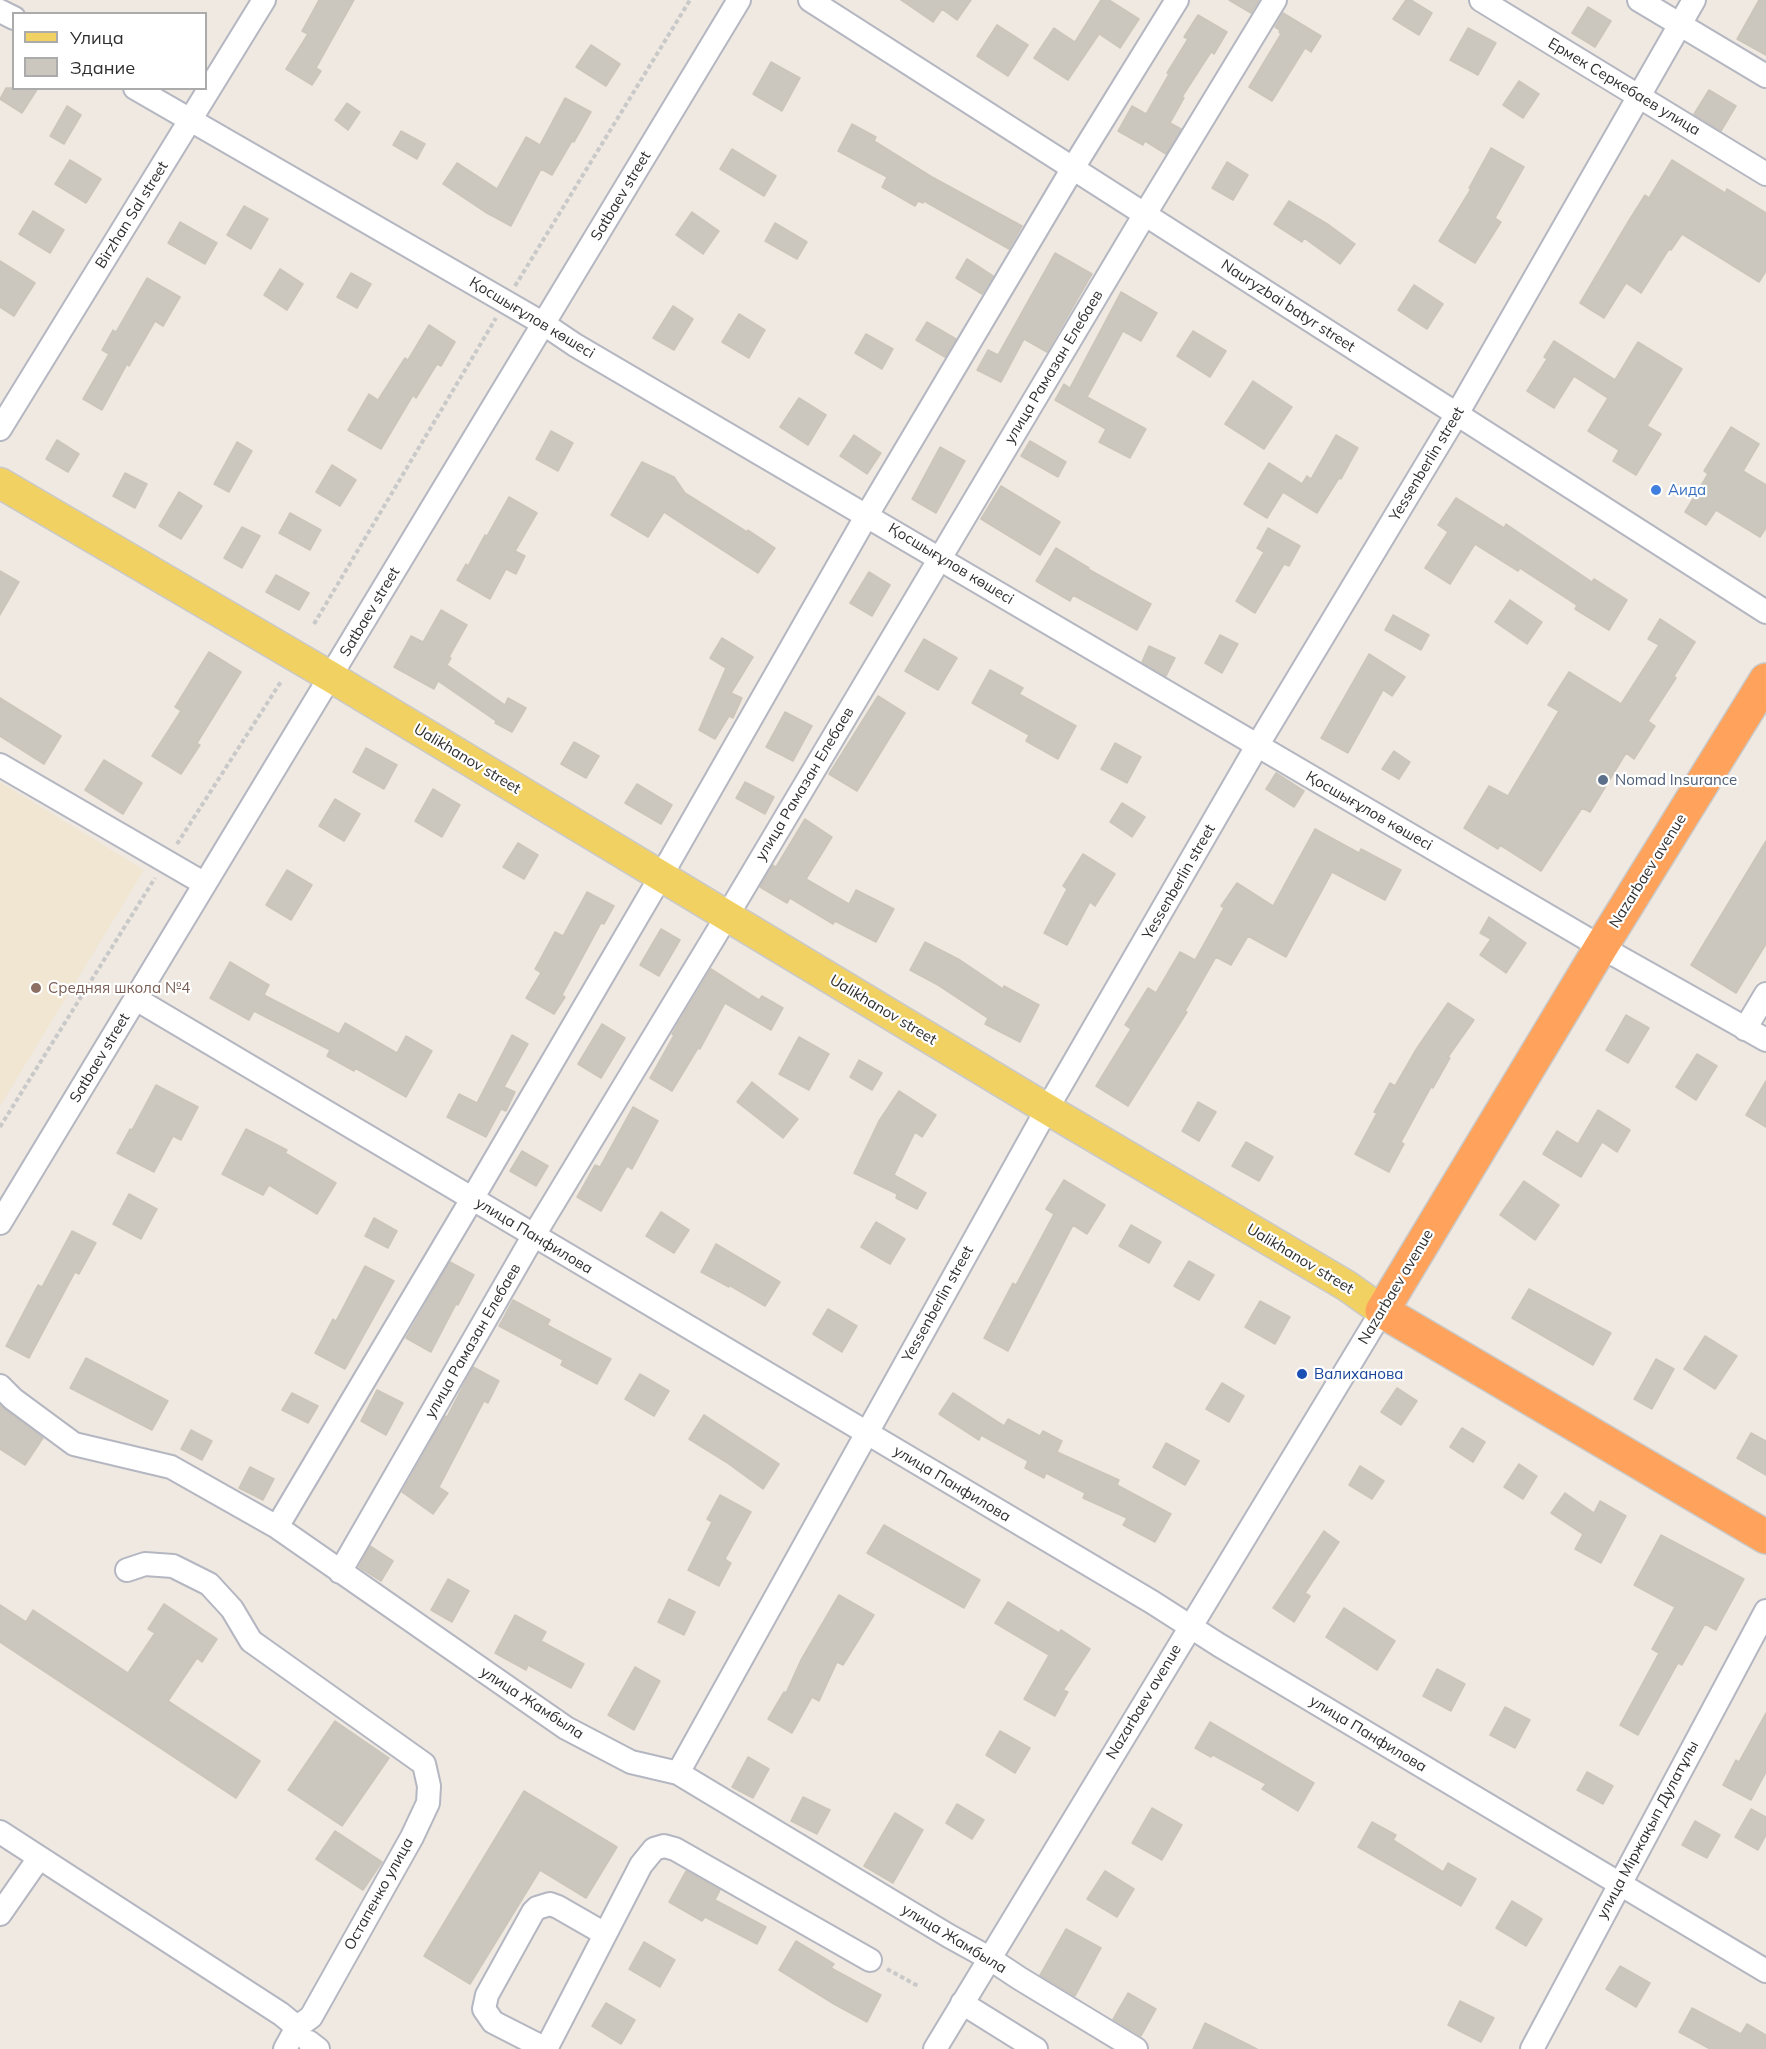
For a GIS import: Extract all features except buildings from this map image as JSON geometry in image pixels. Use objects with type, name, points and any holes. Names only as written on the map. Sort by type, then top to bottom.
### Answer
[{"type":"highway","name":"Nazarbaev avenue","points":[[1383,1311],[1600,947],[1766,680]]},
{"type":"highway","name":"Ualikhanov street","points":[[1383,1311],[1766,1537]]},
{"type":"main road","name":"Ualikhanov street","points":[[0,483],[331,676],[1047,1108],[1337,1280],[1383,1311]]},
{"type":"street","name":"Birzhan Sal street","points":[[0,429],[264,0]]},
{"type":"street","name":"Satbaev street","points":[[0,1223],[739,0]]},
{"type":"street","name":"Nauryzbai batyr street","points":[[810,0],[1766,612]]},
{"type":"street","points":[[277,1527],[661,876],[867,515],[1073,168],[1177,0]]},
{"type":"street","name":"улица Рамазан Елебаев","points":[[340,1572],[534,1235],[728,916],[939,558],[1275,0]]},
{"type":"street","name":"Ермек Серкебаев улица","points":[[1481,0],[1766,174]]},
{"type":"street","points":[[1639,0],[1766,76]]},
{"type":"street","name":"Yessenberlin street","points":[[678,1773],[1047,1108],[1257,746],[1457,414],[1695,0]]},
{"type":"street","name":"Қосшығұлов көшесі","points":[[138,90],[544,324],[575,345],[1600,947],[1766,1040]]},
{"type":"street","points":[[0,765],[205,884]]},
{"type":"street","points":[[1745,1029],[1766,994]]},
{"type":"street","name":"улица Панфилова","points":[[136,999],[1766,1971]]},
{"type":"street","name":"Nazarbaev avenue","points":[[934,2049],[1383,1311]]},
{"type":"street","name":"улица Жамбыла","points":[[0,1386],[13,1399],[74,1444],[171,1467],[277,1527],[566,1728],[631,1762],[678,1773],[989,1958],[1136,2049]]},
{"type":"street","name":"Остапенко улица","points":[[127,1570],[145,1564],[173,1566],[209,1584],[232,1609],[251,1641],[424,1764],[429,1786],[428,1803],[412,1837],[311,2017],[308,2039],[285,2049]]},
{"type":"street","name":"улица Міржақып Дулатұлы","points":[[1532,2049],[1766,1611]]},
{"type":"street","points":[[0,1832],[281,2014],[308,2039]]},
{"type":"street","points":[[605,1934],[558,1907],[550,1904],[537,1908],[487,1995],[484,2009],[493,2022],[546,2049],[647,1856],[654,1849],[664,1846],[675,1849],[870,1960]]},
{"type":"street","points":[[0,1914],[39,1858]]},
{"type":"street","points":[[962,2003],[1036,2049]]},
{"type":"path","points":[[0,1127],[282,680]]},
{"type":"path","points":[[870,1960],[918,1986]]},
{"type":"shaded area","name":"Средняя школа №4","points":[[0,782],[144,870],[0,1106]]},
{"type":"place","name":"Аида","points":[[1656,490]]},
{"type":"place","name":"Nomad Insurance","points":[[1603,780]]},
{"type":"place","name":"Средняя школа №4","points":[[36,988]]},
{"type":"place","name":"Валиханова","points":[[1302,1374]]}]
